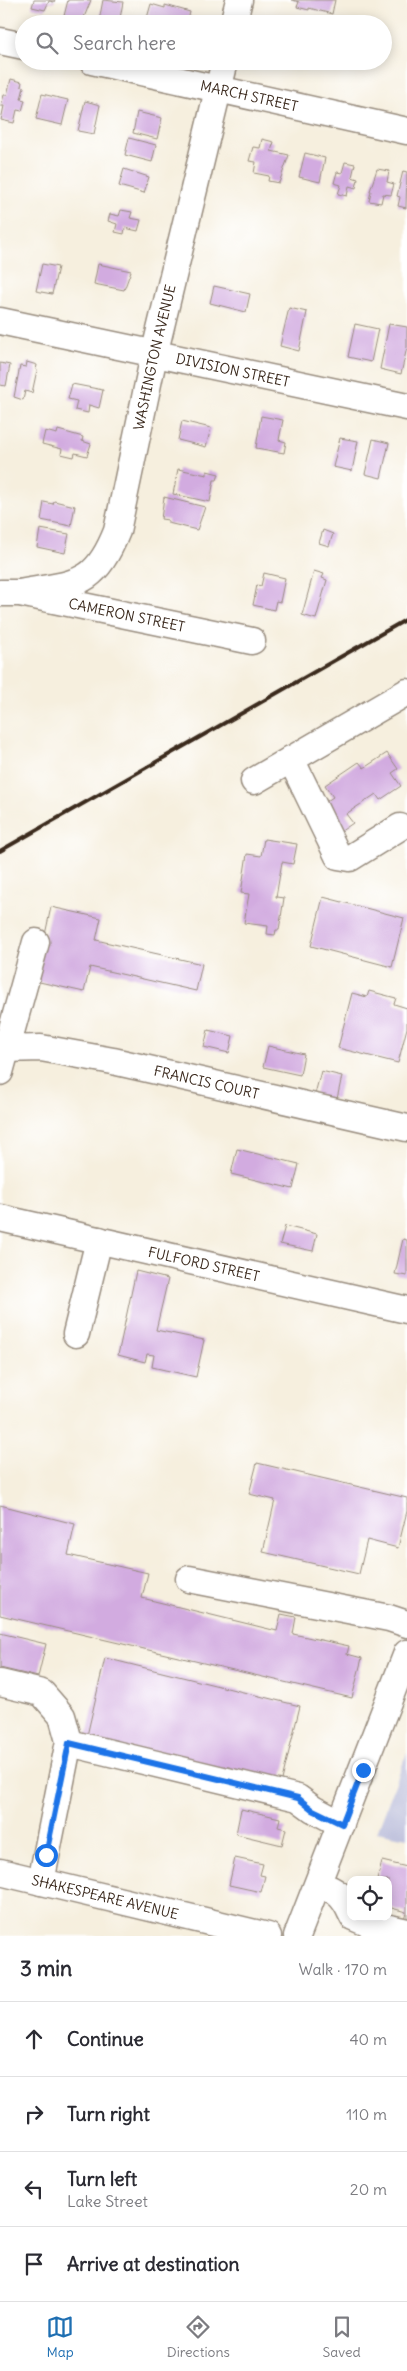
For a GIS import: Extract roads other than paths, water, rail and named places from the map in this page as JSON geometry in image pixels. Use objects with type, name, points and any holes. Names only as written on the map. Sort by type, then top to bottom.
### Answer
[{"type":"street","points":[[235,15],[239,0]]},
{"type":"street","points":[[0,41],[15,44]]},
{"type":"street","name":"MARCH STREET","points":[[132,70],[407,131]]},
{"type":"street","name":"WASHINGTON AVENUE","points":[[10,593],[79,581],[98,568],[107,554],[116,531],[154,355],[223,70]]},
{"type":"street","name":"DIVISION STREET","points":[[0,321],[407,407]]},
{"type":"street","name":"CAMERON STREET","points":[[10,593],[252,641]]},
{"type":"street","points":[[254,780],[407,692]]},
{"type":"street","points":[[291,759],[338,856],[350,858],[400,826]]},
{"type":"street","points":[[3,1060],[36,942]]},
{"type":"street","name":"FRANCIS COURT","points":[[3,1060],[41,1048],[113,1061],[407,1128]]},
{"type":"street","name":"FULFORD STREET","points":[[0,1218],[407,1310]]},
{"type":"street","points":[[76,1334],[99,1240]]},
{"type":"street","points":[[189,1579],[389,1618],[407,1624]]},
{"type":"street","points":[[297,1936],[407,1653]]},
{"type":"street","points":[[0,1683],[42,1693],[62,1716],[68,1751],[41,1882]]},
{"type":"street","points":[[68,1751],[298,1798],[313,1810],[342,1824]]},
{"type":"street","name":"SHAKESPEARE AVENUE","points":[[0,1872],[268,1936]]},
{"type":"street","points":[[318,1884],[335,1890],[344,1898],[347,1904]]},
{"type":"street","points":[[362,1921],[407,1932]]},
{"type":"railway","points":[[0,851],[407,619]]}]
